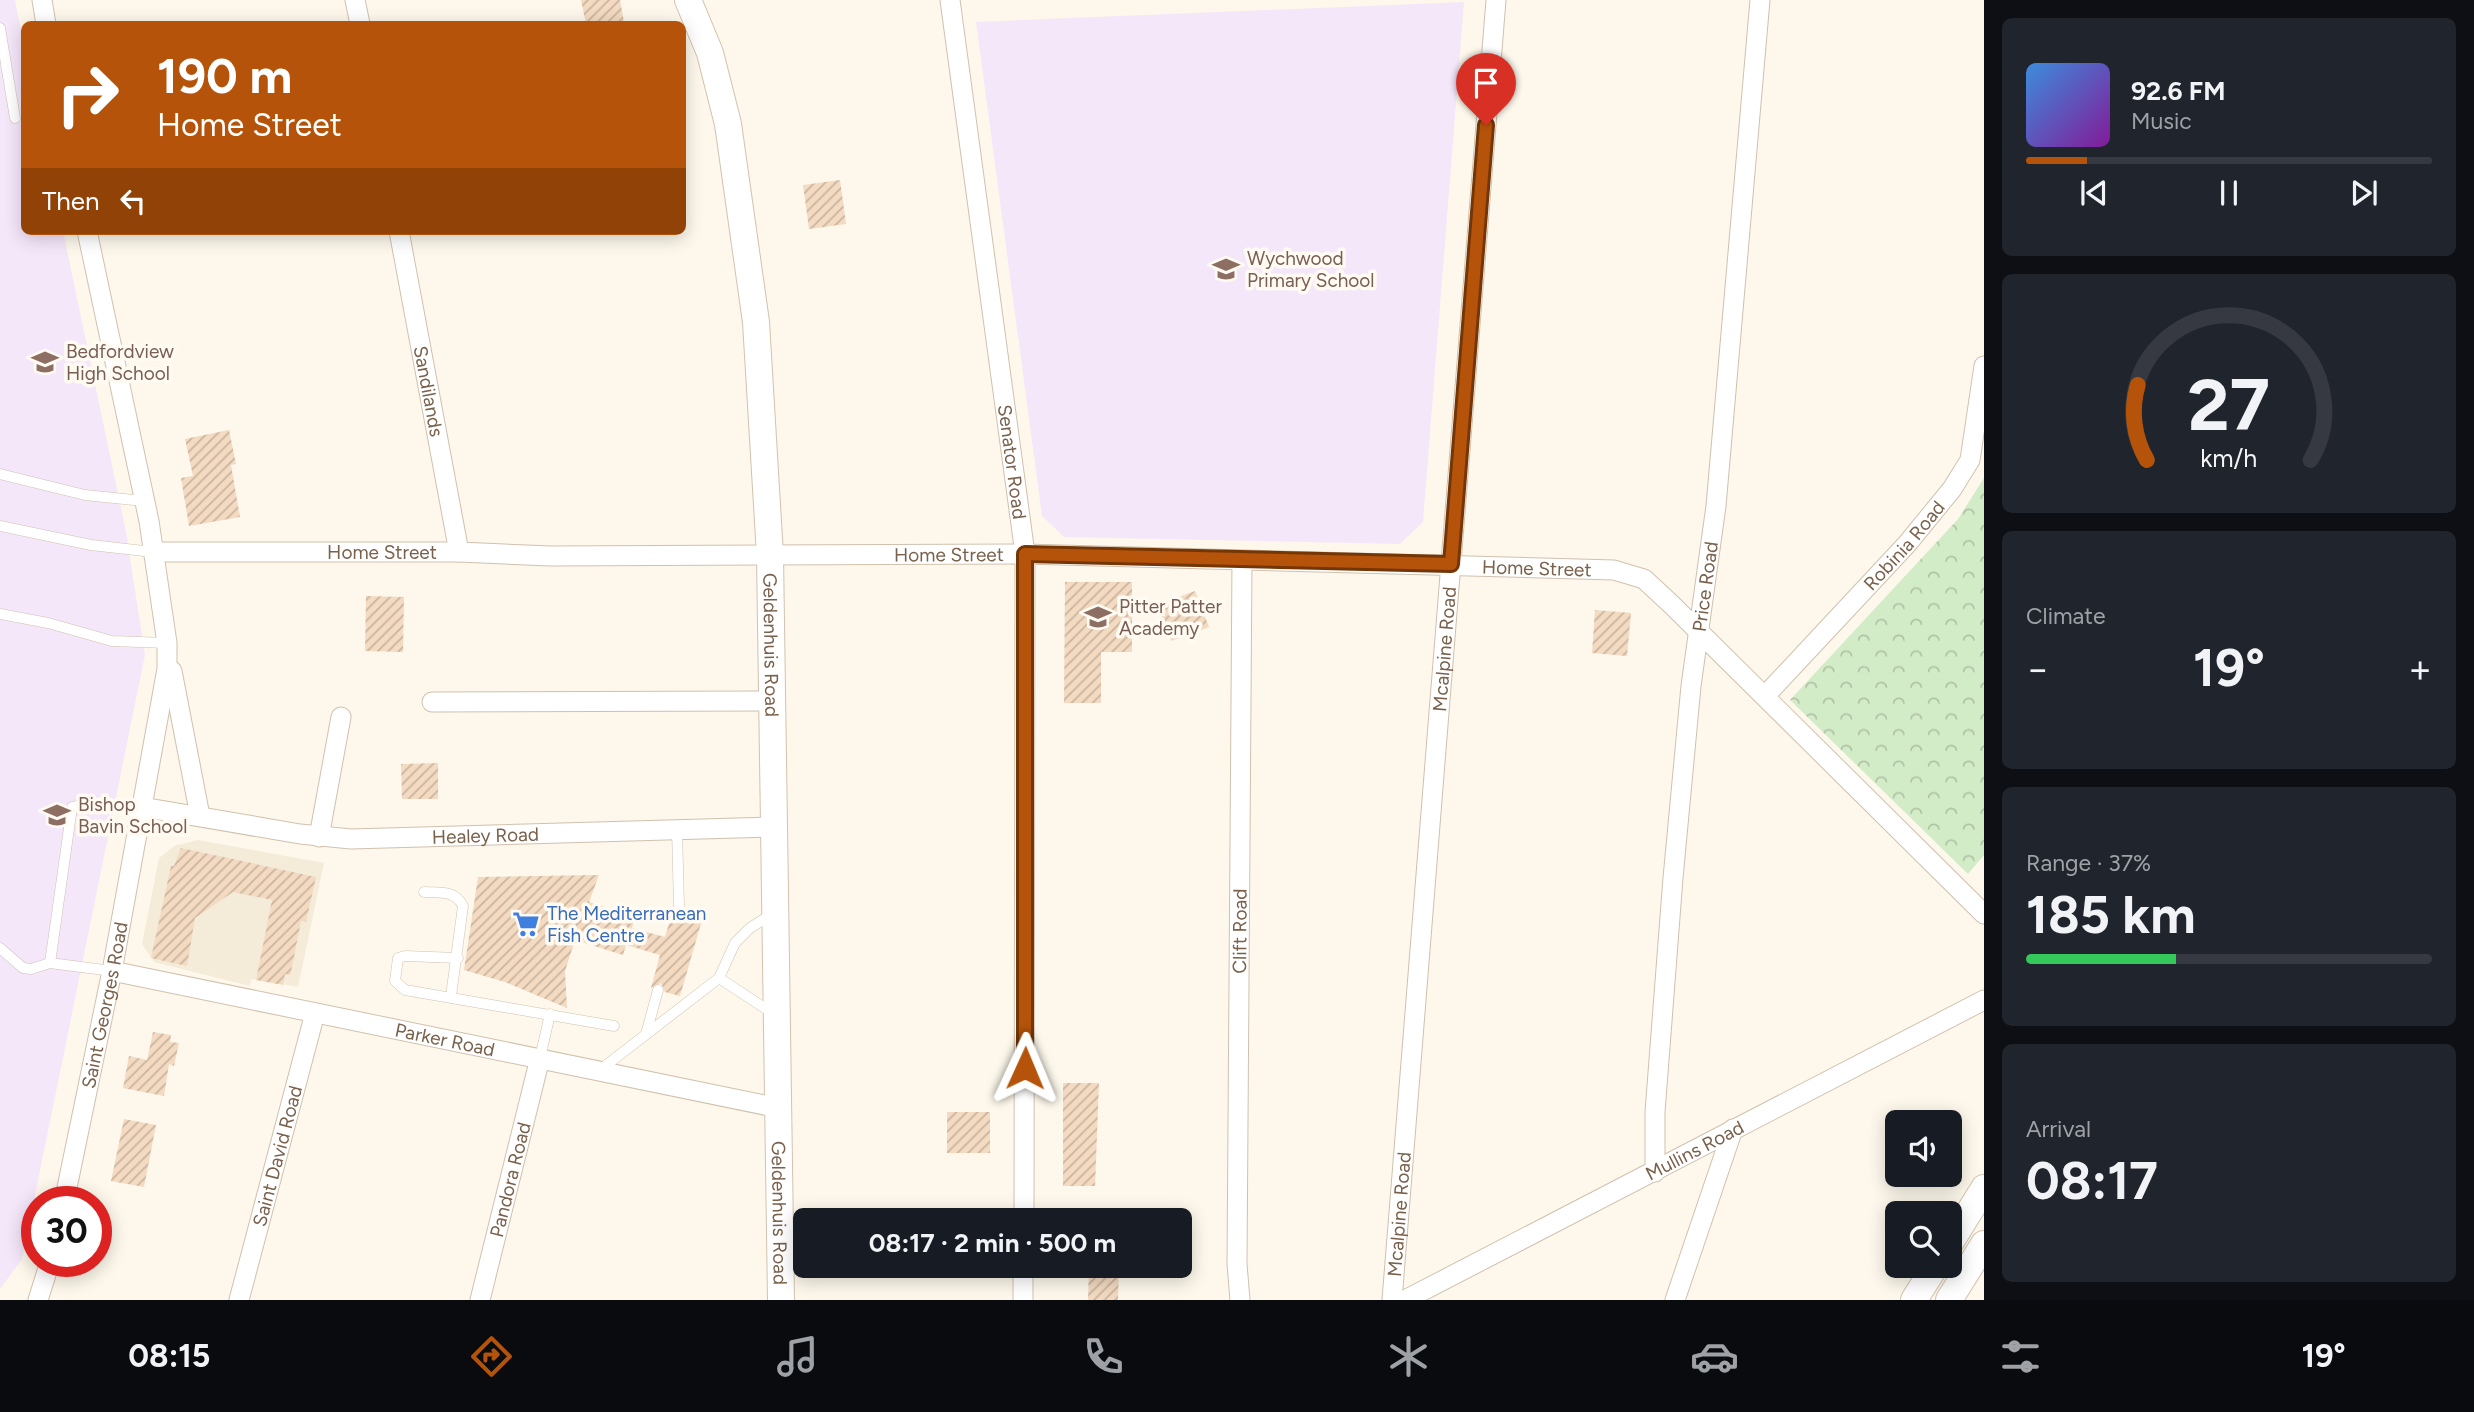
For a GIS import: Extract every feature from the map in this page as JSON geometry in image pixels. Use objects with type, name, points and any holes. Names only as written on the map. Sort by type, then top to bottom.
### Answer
[{"type":"main road","name":"Geldenhuis Road","points":[[688,0],[710,53],[728,124],[756,322],[770,555],[780,1300]]},
{"type":"main road","points":[[1962,1224],[1984,1188]]},
{"type":"main road","points":[[1949,1300],[1984,1244]]},
{"type":"main road","points":[[1914,1300],[1928,1278]]},
{"type":"street","points":[[42,0],[46,21]]},
{"type":"street","points":[[355,0],[359,21]]},
{"type":"street","name":"Senator Road","points":[[950,0],[1025,554],[1024,1208]]},
{"type":"street","name":"Mcalpine Road","points":[[1392,1300],[1496,0]]},
{"type":"street","name":"Price Road","points":[[1655,1172],[1655,1112],[1672,878],[1691,685],[1700,634],[1726,398],[1760,0]]},
{"type":"street","points":[[88,235],[145,501],[167,643],[200,816]]},
{"type":"street","name":"Sandilands","points":[[400,235],[460,552]]},
{"type":"street","name":"Robinia Road","points":[[1765,696],[1907,544],[1958,479],[1970,460],[1984,366]]},
{"type":"street","name":"Home Street","points":[[153,552],[460,552],[550,556],[1025,554],[1451,564],[1592,569],[1629,573],[1644,579],[1984,914]]},
{"type":"street","name":"Clift Road","points":[[1240,1300],[1237,1251],[1242,561]]},
{"type":"street","points":[[142,807],[165,683],[167,643]]},
{"type":"street","points":[[432,702],[772,701]]},
{"type":"street","points":[[319,837],[341,718]]},
{"type":"street","name":"Healey Road","points":[[142,807],[319,837],[465,838],[773,827]]},
{"type":"street","name":"Saint Georges Road","points":[[67,1186],[112,971],[142,807]]},
{"type":"street","name":"Parker Road","points":[[112,971],[779,1108]]},
{"type":"street","name":"Mullins Road","points":[[1405,1300],[1984,1000]]},
{"type":"street","name":"Saint David Road","points":[[239,1300],[315,1013]]},
{"type":"street","name":"Pandora Road","points":[[480,1300],[540,1058]]},
{"type":"street","points":[[1675,1300],[1733,1129]]},
{"type":"street","points":[[38,1300],[45,1277]]},
{"type":"street","points":[[1023,1278],[1023,1300]]},
{"type":"lane","points":[[0,28],[15,118]]},
{"type":"lane","points":[[0,474],[85,495],[145,501]]},
{"type":"lane","points":[[0,526],[92,545],[153,552]]},
{"type":"lane","points":[[0,614],[48,623],[112,641],[167,643]]},
{"type":"lane","points":[[50,963],[72,807],[85,804],[142,807]]},
{"type":"lane","points":[[677,830],[679,906]]},
{"type":"lane","points":[[424,892],[448,893],[458,897],[463,906],[451,996]]},
{"type":"lane","points":[[599,1070],[719,978],[735,943],[750,928],[776,912]]},
{"type":"lane","points":[[0,948],[23,968],[31,969],[50,963],[112,971]]},
{"type":"lane","points":[[458,958],[415,954],[398,958],[394,981],[399,987],[614,1026]]},
{"type":"lane","points":[[719,978],[778,1017]]},
{"type":"lane","points":[[646,1035],[658,990]]},
{"type":"lane","points":[[540,1058],[550,1014]]},
{"type":"shaded area","name":"Bishop Bavin School","points":[[0,0],[15,0],[21,31],[21,235],[64,235],[126,532],[145,655],[37,1186],[21,1186],[21,1260],[0,1289]]},
{"type":"shaded area","name":"Wychwood Primary School","points":[[1464,2],[1423,522],[1400,544],[1064,537],[1042,516],[976,22]]},
{"type":"shaded area","points":[[198,840],[324,863],[298,987],[251,979],[250,986],[154,962],[142,944],[159,858],[174,846]]},
{"type":"green space","points":[[1984,478],[1984,855],[1968,874],[1790,700],[1958,519]]},
{"type":"building","points":[[581,0],[620,0],[624,21],[585,21]]},
{"type":"building","points":[[840,180],[846,224],[809,229],[803,185]]},
{"type":"building","points":[[229,430],[236,464],[231,465],[240,517],[189,526],[181,478],[193,476],[185,439]]},
{"type":"building","name":"Pitter Patter Academy","points":[[1065,582],[1132,582],[1132,652],[1101,652],[1101,703],[1064,703]]},
{"type":"building","points":[[1195,591],[1209,627],[1171,641],[1157,605]]},
{"type":"building","points":[[366,596],[404,597],[403,652],[365,651]]},
{"type":"building","points":[[1595,610],[1631,613],[1627,656],[1592,653]]},
{"type":"building","points":[[438,763],[438,799],[402,799],[401,764]]},
{"type":"building","points":[[181,848],[316,877],[306,922],[301,921],[290,975],[285,974],[283,985],[256,980],[272,900],[233,892],[195,918],[187,966],[151,958],[171,866],[174,866]]},
{"type":"building","name":"The Mediterranean Fish Centre","points":[[599,875],[589,902],[635,916],[632,928],[665,937],[673,910],[680,913],[686,908],[704,913],[680,996],[665,992],[661,983],[651,988],[660,955],[626,945],[623,955],[575,940],[565,971],[567,1008],[505,982],[464,970],[478,877]]},
{"type":"building","points":[[153,1032],[171,1035],[170,1042],[179,1043],[174,1066],[169,1064],[164,1096],[123,1088],[129,1056],[147,1060]]},
{"type":"building","points":[[1063,1083],[1099,1083],[1095,1186],[1063,1186]]},
{"type":"building","points":[[947,1112],[990,1112],[990,1153],[947,1153]]},
{"type":"building","points":[[124,1119],[156,1125],[144,1187],[111,1181]]},
{"type":"building","points":[[1089,1278],[1119,1278],[1118,1300],[1088,1300]]},
{"type":"place","name":"Wychwood Primary School","points":[[1226,269]]},
{"type":"place","name":"Bedfordview High School","points":[[45,362]]},
{"type":"place","name":"Pitter Patter Academy","points":[[1098,617]]},
{"type":"place","name":"Bishop Bavin School","points":[[57,815]]},
{"type":"place","name":"The Mediterranean Fish Centre","points":[[526,924]]},
{"type":"route","points":[[1025,1068],[1025,554],[1451,564],[1486,125]]}]
